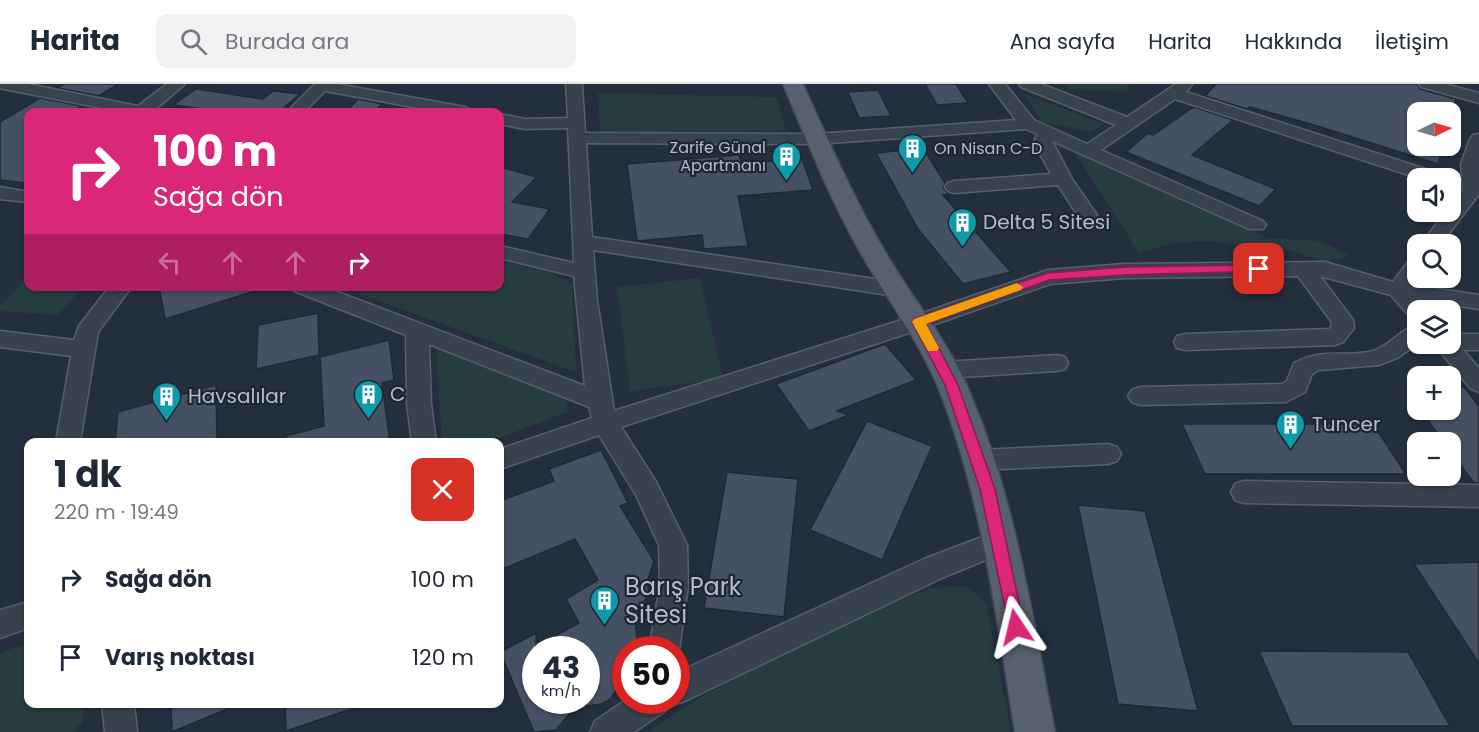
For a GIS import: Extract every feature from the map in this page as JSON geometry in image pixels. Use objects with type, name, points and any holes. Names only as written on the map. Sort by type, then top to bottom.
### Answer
[{"type":"main road","points":[[793,84],[844,201],[918,322],[951,385],[988,489],[1035,732]]},
{"type":"street","points":[[4,84],[122,108]]},
{"type":"street","points":[[147,108],[177,84]]},
{"type":"street","points":[[574,84],[584,272],[602,412],[646,488],[673,545],[674,586],[666,636]]},
{"type":"street","points":[[997,84],[1028,124],[1256,225]]},
{"type":"street","points":[[1027,84],[1127,123]]},
{"type":"street","points":[[1427,84],[1479,98]]},
{"type":"street","points":[[299,108],[323,85],[444,108]]},
{"type":"street","points":[[1089,150],[1180,89],[1407,168]]},
{"type":"street","points":[[504,120],[576,131],[816,140],[1028,124]]},
{"type":"street","points":[[1046,132],[1043,142],[1063,179],[1087,215]]},
{"type":"street","points":[[1439,234],[1472,190],[1479,139]]},
{"type":"street","points":[[954,187],[1063,179]]},
{"type":"street","points":[[1461,187],[1472,190]]},
{"type":"street","points":[[0,193],[24,196]]},
{"type":"street","points":[[582,242],[896,289]]},
{"type":"street","points":[[504,253],[584,272]]},
{"type":"street","points":[[1185,342],[1335,337],[1343,328],[1342,320],[1304,269]]},
{"type":"street","points":[[504,457],[602,412],[918,322],[1048,277],[1125,271],[1325,269],[1398,290],[1479,302]]},
{"type":"street","points":[[1398,290],[1407,278]]},
{"type":"street","points":[[1398,290],[1407,300]]},
{"type":"street","points":[[69,438],[87,331],[118,291]]},
{"type":"street","points":[[314,291],[417,331],[602,412]]},
{"type":"street","points":[[417,331],[419,404],[423,438]]},
{"type":"street","points":[[0,339],[83,350]]},
{"type":"street","points":[[1140,396],[1286,393],[1297,386],[1302,369],[1316,361],[1373,359],[1397,348],[1407,340]]},
{"type":"street","points":[[1461,342],[1479,342]]},
{"type":"street","points":[[1454,354],[1479,383]]},
{"type":"street","points":[[944,370],[1057,363]]},
{"type":"street","points":[[978,460],[1108,454]]},
{"type":"street","points":[[1244,492],[1479,496]]},
{"type":"street","points":[[690,682],[934,568],[1000,542]]},
{"type":"street","points":[[0,624],[24,616]]},
{"type":"street","points":[[118,708],[121,732]]},
{"type":"street","points":[[606,732],[633,714]]},
{"type":"green space","points":[[1066,84],[1127,84],[1130,92],[1068,89]]},
{"type":"green space","points":[[598,93],[777,97],[786,131],[600,132]]},
{"type":"green space","points":[[1023,93],[1103,124],[1091,132],[1043,122]]},
{"type":"green space","points":[[1072,148],[1267,238],[1321,241],[1350,256],[1327,263],[1294,251],[1208,241],[1173,243],[1139,253]]},
{"type":"green space","points":[[504,262],[546,271],[572,283],[576,372],[351,291],[504,291]]},
{"type":"green space","points":[[700,278],[723,379],[630,391],[617,287]]},
{"type":"green space","points":[[24,281],[24,291],[80,291],[58,315],[0,311],[0,305]]},
{"type":"green space","points":[[436,346],[566,397],[567,412],[499,438],[442,438]]},
{"type":"green space","points":[[966,586],[986,603],[1011,732],[647,732],[675,714],[690,714],[690,704],[701,697],[854,615],[932,588]]},
{"type":"green space","points":[[24,644],[24,708],[82,708],[83,722],[71,732],[0,732],[0,653]]},
{"type":"building","points":[[64,84],[118,84],[99,96],[58,88]]},
{"type":"building","points":[[925,84],[956,84],[968,103],[937,105]]},
{"type":"building","points":[[1216,84],[1417,84],[1420,89],[1456,99],[1455,102],[1407,102],[1407,154],[1314,125],[1205,96]]},
{"type":"building","points":[[196,89],[263,99],[273,91],[300,94],[284,108],[195,108],[173,105]]},
{"type":"building","points":[[878,90],[891,116],[859,118],[848,92]]},
{"type":"building","points":[[40,98],[82,106],[79,108],[24,108],[24,183],[0,180],[0,122]]},
{"type":"building","points":[[358,99],[382,104],[378,108],[350,108]]},
{"type":"building","points":[[1194,107],[1233,120],[1192,155],[1276,189],[1259,206],[1126,152],[1148,133],[1153,135]]},
{"type":"building","points":[[923,148],[945,183],[943,188],[949,194],[943,195],[1011,272],[963,284],[918,229],[876,153]]},
{"type":"building","points":[[739,155],[742,163],[802,159],[813,190],[738,196],[748,246],[704,249],[702,235],[637,241],[627,164]]},
{"type":"building","points":[[1413,156],[1440,156],[1438,164]]},
{"type":"building","points":[[504,168],[537,177],[512,202],[550,209],[528,239],[504,235]]},
{"type":"building","points":[[160,291],[255,291],[165,319]]},
{"type":"building","points":[[318,313],[319,355],[256,369],[258,325]]},
{"type":"building","points":[[389,340],[394,380],[382,383],[389,438],[286,438],[286,436],[324,426],[320,357]]},
{"type":"building","points":[[885,344],[916,380],[837,411],[849,415],[809,431],[776,384]]},
{"type":"building","name":"Havsalılar","points":[[216,385],[217,438],[115,438],[118,412]]},
{"type":"building","points":[[1461,387],[1464,387],[1479,406],[1479,483],[1474,483],[1461,466],[1461,432],[1436,432],[1428,420],[1461,420]]},
{"type":"building","points":[[867,421],[932,446],[882,560],[810,530]]},
{"type":"building","name":"Tuncer","points":[[1182,424],[1373,424],[1406,474],[1205,474]]},
{"type":"building","points":[[601,450],[628,503],[620,506],[654,561],[647,582],[649,592],[635,619],[637,636],[612,636],[612,696],[602,704],[600,704],[600,636],[555,636],[579,623],[566,599],[598,580],[575,539],[504,568],[504,500],[554,481],[549,469]]},
{"type":"building","points":[[727,472],[798,479],[784,617],[704,608]]},
{"type":"building","points":[[1078,505],[1145,511],[1198,711],[1118,704]]},
{"type":"building","points":[[1479,562],[1479,663],[1414,564]]},
{"type":"building","points":[[522,640],[522,704],[504,661],[504,650]]},
{"type":"building","points":[[1259,651],[1408,652],[1450,726],[1292,726]]},
{"type":"building","points":[[171,708],[229,708],[172,732]]},
{"type":"building","points":[[285,708],[354,708],[286,731]]},
{"type":"building","points":[[526,714],[569,714],[556,730],[534,732]]},
{"type":"slow traffic","points":[[932,348],[918,322],[1017,287]]},
{"type":"place","name":"On Nisan C-D","points":[[913,174]]},
{"type":"place","name":"Zarife Günal Apartmanı","points":[[787,182]]},
{"type":"place","name":"Delta 5 Sitesi","points":[[962,248]]},
{"type":"place","name":"C","points":[[369,420]]},
{"type":"place","name":"Havsalılar","points":[[167,422]]},
{"type":"place","name":"Tuncer","points":[[1291,450]]},
{"type":"place","name":"Barış Park Sitesi","points":[[604,626]]},
{"type":"route","points":[[1016,627],[988,489],[951,385],[918,322],[1048,277],[1125,271],[1259,269]]}]
